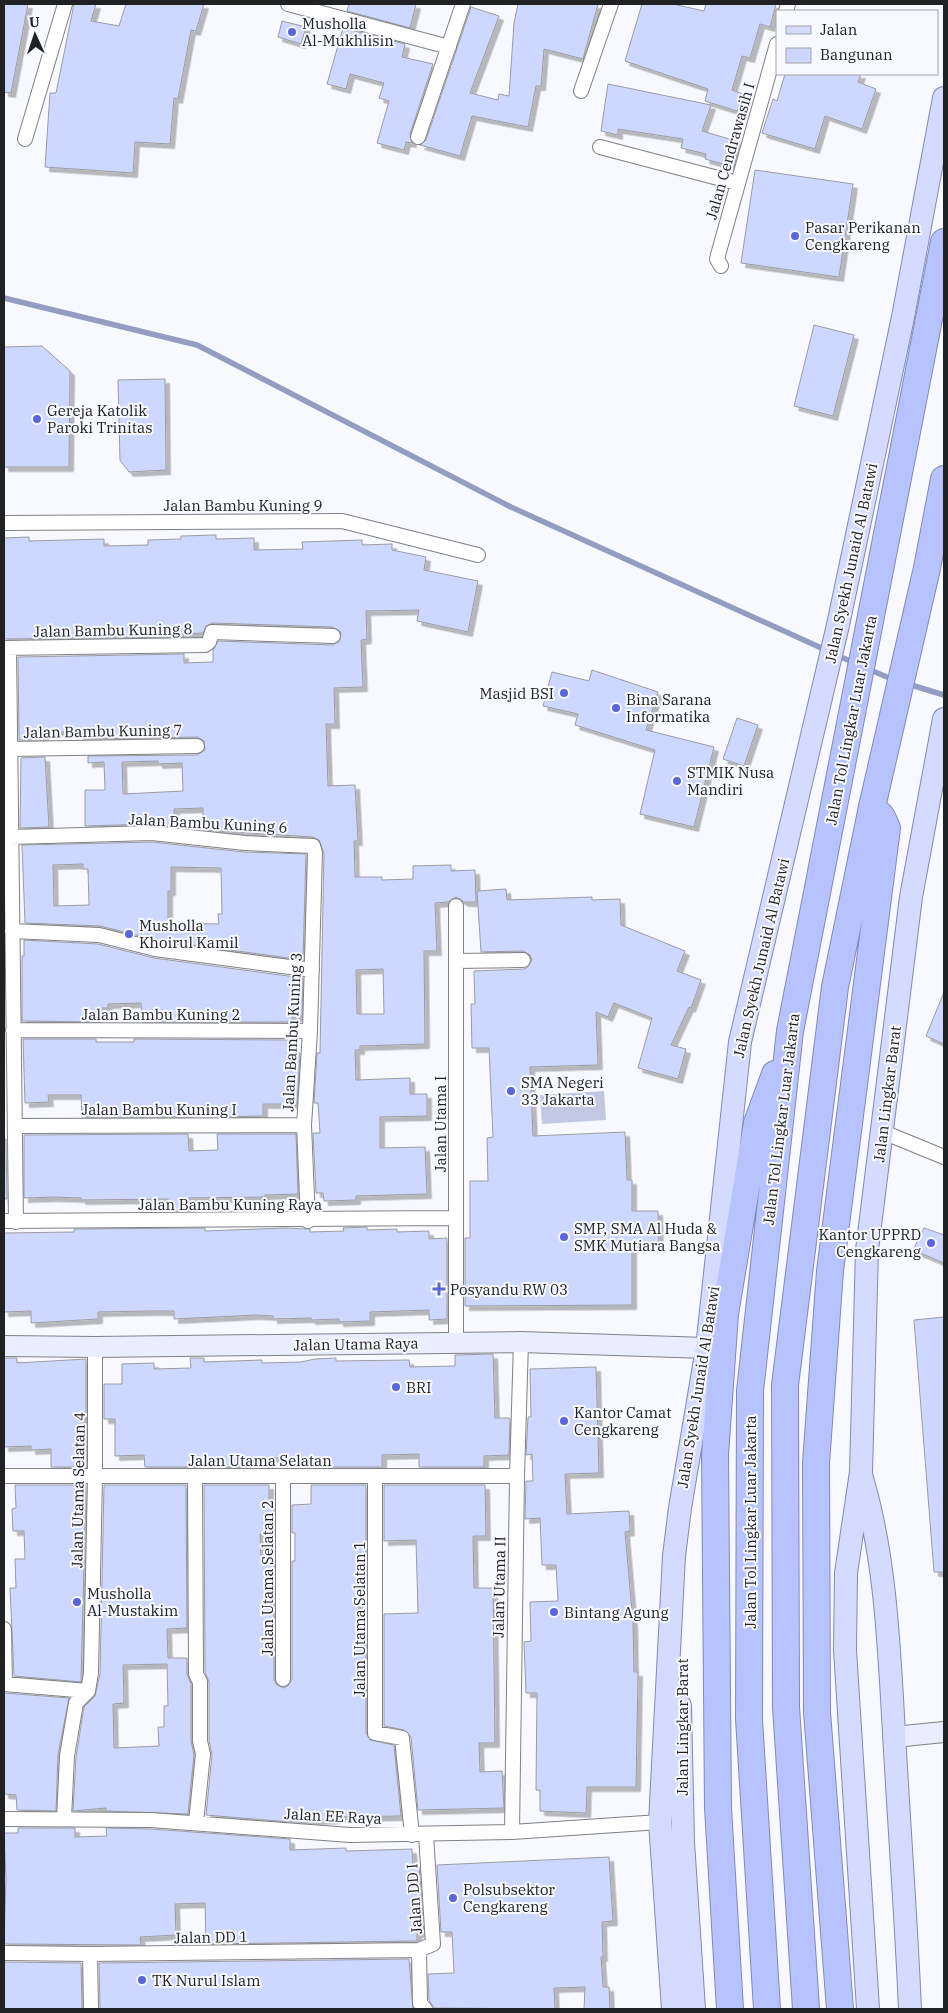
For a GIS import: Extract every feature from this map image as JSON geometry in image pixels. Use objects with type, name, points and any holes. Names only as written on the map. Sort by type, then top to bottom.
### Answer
[{"type":"highway","name":"Jalan Tol Lingkar Luar Jakarta","points":[[766,2009],[749,1719],[750,1391],[790,1031],[944,242]]},
{"type":"highway","points":[[806,2009],[786,1707],[785,1385],[835,988],[872,807],[911,637],[944,479]]},
{"type":"highway","points":[[840,2009],[817,1712],[816,1464],[830,1271],[887,828],[885,821],[872,807]]},
{"type":"highway","points":[[730,2009],[718,1808],[716,1455],[725,1314],[757,1123],[790,1031]]},
{"type":"main road","name":"Jalan Syekh Junaid Al Batawi","points":[[672,2009],[660,1822],[674,1556],[690,1445],[707,1348],[740,1042],[838,625],[908,289],[944,98]]},
{"type":"main road","name":"Jalan Lingkar Barat","points":[[868,2009],[844,1650],[846,1573],[861,1472],[867,1250],[912,897],[944,722]]},
{"type":"main road","name":"Jalan Utama Raya","points":[[4,1346],[95,1356],[522,1342],[707,1348]]},
{"type":"main road","name":"Jalan Lingkar Barat","points":[[690,1445],[684,1555],[681,1776],[686,1896],[694,2009]]},
{"type":"main road","name":"Jalan Lingkar Barat","points":[[861,1472],[873,1516],[881,1570],[894,1737],[910,2009]]},
{"type":"main road","points":[[894,1737],[944,1732]]},
{"type":"street","points":[[25,140],[66,4]]},
{"type":"street","points":[[288,4],[449,47]]},
{"type":"street","points":[[418,137],[463,4]]},
{"type":"street","points":[[581,92],[611,4]]},
{"type":"street","name":"Jalan Cendrawasih I","points":[[721,266],[717,259],[776,47]]},
{"type":"street","points":[[600,148],[737,183]]},
{"type":"street","name":"Jalan Bambu Kuning 9","points":[[4,523],[342,521],[478,555]]},
{"type":"street","name":"Jalan Bambu Kuning 8","points":[[6,648],[205,645],[209,642],[212,632],[333,636]]},
{"type":"street","points":[[6,648],[10,749],[15,1126],[10,1221]]},
{"type":"street","name":"Jalan Bambu Kuning 7","points":[[10,749],[197,746]]},
{"type":"street","name":"Jalan Bambu Kuning 6","points":[[11,837],[152,833],[246,843],[313,846]]},
{"type":"street","name":"Jalan Bambu Kuning 3","points":[[308,1221],[304,1125],[312,970],[315,853],[313,846]]},
{"type":"street","name":"Jalan Utama I","points":[[456,906],[456,1343]]},
{"type":"street","points":[[12,931],[99,935],[155,949],[312,970]]},
{"type":"street","points":[[456,961],[523,960]]},
{"type":"street","name":"Jalan Bambu Kuning 2","points":[[13,1030],[310,1031]]},
{"type":"street","name":"Jalan Bambu Kuning I","points":[[15,1126],[304,1125]]},
{"type":"street","points":[[883,1132],[944,1157]]},
{"type":"street","name":"Jalan Bambu Kuning Raya","points":[[10,1221],[308,1221],[456,1218]]},
{"type":"street","name":"Jalan Utama II","points":[[512,1832],[517,1476],[522,1342]]},
{"type":"street","name":"Jalan Utama Selatan 4","points":[[64,1819],[67,1756],[76,1702],[88,1691],[91,1672],[95,1476],[95,1356]]},
{"type":"street","name":"Jalan Utama Selatan","points":[[4,1476],[517,1476]]},
{"type":"street","points":[[195,1476],[196,1674],[200,1682],[200,1741],[203,1754],[196,1823]]},
{"type":"street","name":"Jalan Utama Selatan 2","points":[[282,1476],[283,1679]]},
{"type":"street","name":"Jalan Utama Selatan 1","points":[[375,1476],[375,1733],[402,1738],[412,1835]]},
{"type":"street","points":[[4,1629],[4,1684],[88,1691]]},
{"type":"street","name":"Jalan EE Raya","points":[[4,1818],[151,1820],[350,1835],[512,1832],[660,1822]]},
{"type":"street","name":"Jalan DD I","points":[[419,1950],[429,1948],[433,1944],[426,1834]]},
{"type":"street","points":[[419,1950],[420,2003],[425,2009]]},
{"type":"street","name":"Jalan DD 1","points":[[4,1953],[90,1954],[419,1950]]},
{"type":"street","points":[[90,1954],[91,2009]]},
{"type":"shaded area","points":[[604,1091],[606,1120],[542,1124],[540,1095]]},
{"type":"building","points":[[4,4],[28,4],[11,93],[4,92]]},
{"type":"building","points":[[74,4],[96,4],[91,21],[119,26],[126,4],[204,4],[196,31],[191,30],[178,99],[174,98],[170,144],[135,142],[133,173],[45,167],[50,93],[56,93]]},
{"type":"building","points":[[349,4],[416,4],[410,28],[347,11]]},
{"type":"building","points":[[518,4],[598,4],[583,59],[544,49],[541,86],[536,86],[528,127],[472,116],[460,156],[420,145],[426,140],[471,7],[499,16],[470,93],[498,100],[499,94],[509,96],[514,23]]},
{"type":"building","points":[[642,4],[673,4],[704,11],[706,4],[776,4],[770,27],[760,24],[750,58],[742,56],[732,90],[743,94],[737,111],[705,101],[708,89],[625,61]]},
{"type":"building","name":"Musholla Al-Mukhlisin","points":[[282,21],[306,27],[301,44],[278,37]]},
{"type":"building","points":[[343,28],[405,44],[402,57],[433,64],[410,134],[412,143],[406,142],[404,150],[377,143],[389,101],[379,98],[384,83],[350,74],[346,89],[327,84]]},
{"type":"building","points":[[785,75],[861,75],[858,82],[876,89],[862,129],[825,116],[815,149],[762,133],[773,99],[777,101]]},
{"type":"building","points":[[608,84],[711,105],[702,131],[740,142],[734,167],[705,159],[706,154],[681,148],[683,139],[618,129],[618,135],[601,131]]},
{"type":"building","name":"Pasar Perikanan Cengkareng","points":[[755,170],[853,184],[839,277],[741,263]]},
{"type":"building","points":[[814,325],[854,335],[833,416],[794,406]]},
{"type":"building","name":"Gereja Katolik Paroki Trinitas","points":[[42,346],[70,371],[69,467],[4,467],[4,347]]},
{"type":"building","points":[[165,379],[166,470],[129,472],[120,460],[118,380]]},
{"type":"building","points":[[216,535],[216,539],[254,538],[254,550],[303,549],[302,542],[362,540],[362,545],[392,544],[392,550],[426,557],[424,570],[478,581],[468,632],[417,621],[419,610],[366,611],[367,639],[361,640],[363,687],[334,688],[335,724],[326,724],[328,786],[355,785],[358,841],[354,841],[355,877],[382,877],[382,880],[413,879],[413,866],[451,865],[451,871],[475,870],[476,902],[464,902],[456,897],[448,902],[435,903],[437,951],[424,951],[425,1044],[360,1046],[360,1050],[355,1050],[356,1080],[410,1078],[410,1094],[427,1094],[427,1116],[380,1117],[380,1148],[425,1147],[427,1194],[356,1196],[356,1200],[324,1201],[323,1193],[316,1193],[313,1133],[320,1133],[318,1103],[314,1103],[317,1053],[320,1053],[324,853],[319,840],[313,837],[203,830],[203,808],[174,809],[175,827],[152,824],[85,826],[85,790],[105,790],[104,762],[88,763],[88,756],[197,755],[205,750],[204,741],[197,737],[88,739],[88,736],[79,736],[79,732],[50,732],[44,734],[44,740],[19,740],[18,657],[184,654],[184,663],[213,662],[213,650],[218,641],[333,645],[340,641],[341,632],[333,627],[212,623],[206,626],[203,633],[183,634],[184,637],[4,639],[4,538],[29,537],[29,541],[104,539],[104,546],[148,545],[148,540],[181,539],[181,536]],"holes":[[[158,761],[158,764],[182,763],[183,791],[123,794],[122,762]],[[383,969],[384,1014],[357,1014],[356,970]]]},
{"type":"building","points":[[592,670],[658,692],[646,730],[714,747],[694,827],[640,814],[655,750],[575,725],[578,714],[543,706],[552,672],[589,681]]},
{"type":"building","points":[[737,718],[758,725],[744,766],[723,759]]},
{"type":"building","points":[[45,757],[49,827],[20,828],[21,758]]},
{"type":"building","points":[[152,842],[244,852],[306,854],[303,960],[157,940],[100,926],[25,923],[22,845]],"holes":[[[83,864],[83,869],[88,869],[89,905],[54,906],[53,865]],[[171,867],[221,868],[222,914],[218,914],[219,924],[168,923],[168,891],[171,891]]]},
{"type":"building","points":[[506,889],[507,900],[592,897],[592,900],[620,899],[621,925],[685,951],[677,971],[701,980],[691,1008],[689,1007],[671,1045],[686,1049],[678,1079],[638,1068],[652,1018],[614,1003],[608,1017],[596,1012],[598,1065],[530,1067],[533,1136],[625,1132],[627,1180],[632,1180],[632,1211],[658,1211],[659,1247],[632,1247],[632,1305],[465,1306],[465,1238],[470,1238],[470,1181],[488,1181],[487,1138],[493,1137],[489,1048],[472,1048],[471,1004],[475,1004],[474,971],[524,969],[528,967],[532,960],[530,955],[523,951],[481,952],[477,891]]},
{"type":"building","points":[[24,940],[98,944],[154,958],[303,978],[302,1017],[292,1017],[292,1022],[142,1022],[141,1003],[108,1004],[108,1008],[96,1008],[96,1022],[22,1021],[22,956],[24,956]]},
{"type":"building","points":[[944,992],[944,1044],[926,1036]]},
{"type":"building","points":[[23,1039],[96,1039],[96,1042],[134,1042],[134,1039],[292,1040],[292,1053],[300,1053],[297,1104],[263,1104],[263,1116],[217,1117],[216,1106],[187,1106],[188,1117],[82,1117],[81,1095],[48,1095],[49,1102],[25,1103]]},
{"type":"building","points":[[188,1134],[189,1151],[218,1150],[217,1134],[296,1134],[298,1194],[265,1195],[265,1197],[188,1198],[188,1211],[168,1211],[168,1199],[81,1200],[81,1198],[54,1197],[24,1198],[24,1135]]},
{"type":"building","points":[[4,1139],[6,1139],[7,1199],[4,1199]]},
{"type":"building","points":[[367,1227],[367,1230],[397,1229],[397,1232],[429,1231],[429,1239],[447,1238],[447,1319],[429,1320],[429,1310],[370,1312],[370,1321],[339,1322],[339,1319],[273,1319],[273,1316],[256,1315],[174,1319],[174,1311],[148,1311],[98,1312],[98,1319],[31,1323],[31,1311],[4,1312],[4,1233],[74,1232],[74,1229],[205,1228],[205,1231],[284,1228],[310,1229],[310,1232],[344,1231],[343,1228]]},
{"type":"building","name":"Kantor UPPRD Cengkareng","points":[[924,1228],[944,1235],[944,1263],[913,1250]]},
{"type":"building","points":[[944,1317],[944,1572],[934,1572],[914,1320]]},
{"type":"building","points":[[493,1354],[495,1418],[510,1418],[509,1455],[484,1456],[484,1467],[419,1467],[419,1454],[382,1455],[382,1467],[310,1467],[310,1457],[268,1458],[268,1467],[145,1467],[144,1455],[115,1456],[115,1419],[104,1419],[104,1384],[122,1384],[122,1364],[154,1363],[154,1369],[191,1368],[190,1358],[204,1358],[204,1362],[262,1360],[262,1363],[301,1362],[336,1358],[336,1361],[409,1360],[410,1367],[455,1366],[455,1355]]},
{"type":"building","points":[[4,1358],[17,1358],[17,1363],[86,1359],[86,1419],[83,1420],[84,1467],[51,1467],[51,1449],[31,1450],[31,1446],[4,1447]]},
{"type":"building","points":[[596,1367],[599,1473],[565,1474],[567,1514],[629,1511],[630,1531],[625,1532],[633,1623],[634,1672],[638,1672],[636,1787],[587,1787],[586,1813],[540,1811],[540,1790],[536,1790],[537,1693],[526,1693],[524,1642],[531,1641],[530,1602],[558,1601],[556,1565],[542,1565],[540,1518],[525,1519],[526,1481],[533,1481],[532,1454],[526,1455],[528,1417],[531,1417],[530,1369]]},
{"type":"building","points":[[15,1485],[86,1485],[81,1682],[14,1676],[10,1588],[16,1588],[15,1559],[25,1559],[24,1531],[13,1531],[12,1509],[16,1508]]},
{"type":"building","points":[[104,1485],[186,1485],[187,1628],[167,1629],[168,1658],[187,1658],[187,1674],[191,1684],[191,1741],[194,1755],[188,1814],[106,1811],[106,1808],[73,1811],[76,1757],[84,1707],[95,1696],[100,1674]],"holes":[[[167,1664],[168,1706],[164,1706],[164,1727],[158,1727],[159,1746],[114,1748],[113,1704],[124,1703],[123,1665]]]},
{"type":"building","points":[[204,1485],[269,1485],[269,1505],[274,1505],[274,1534],[260,1534],[261,1562],[274,1562],[274,1679],[276,1684],[283,1688],[288,1686],[292,1679],[292,1561],[295,1561],[295,1533],[292,1533],[292,1505],[311,1504],[311,1485],[366,1485],[366,1586],[358,1586],[359,1614],[366,1614],[366,1733],[370,1740],[394,1745],[401,1816],[335,1817],[335,1819],[289,1822],[206,1815],[212,1755],[209,1740],[209,1682],[205,1672]]},
{"type":"building","points":[[384,1485],[485,1485],[486,1536],[473,1536],[474,1588],[493,1588],[495,1743],[479,1743],[480,1772],[502,1771],[504,1808],[418,1810],[411,1737],[404,1730],[384,1726],[384,1614],[418,1613],[416,1540],[384,1541]]},
{"type":"building","points":[[4,1693],[69,1698],[58,1755],[56,1811],[17,1810],[16,1795],[4,1794]]},
{"type":"building","points":[[18,1828],[75,1828],[75,1837],[107,1836],[106,1828],[151,1829],[290,1839],[290,1850],[346,1848],[346,1851],[412,1849],[413,1866],[419,1866],[424,1933],[417,1933],[417,1941],[206,1944],[205,1903],[175,1904],[176,1935],[140,1937],[141,1945],[4,1944],[6,1878],[4,1833],[18,1833]]},
{"type":"building","points":[[609,1857],[613,1921],[602,1922],[603,1957],[601,1957],[603,1987],[609,1987],[610,2009],[584,2009],[585,1987],[554,1988],[555,2009],[434,2008],[429,2000],[428,1974],[454,1973],[452,1932],[441,1932],[437,1865]]},
{"type":"building","points":[[409,1959],[413,2009],[100,2009],[99,1963]]},
{"type":"building","points":[[4,1962],[81,1963],[82,2009],[4,2009]]},
{"type":"waterway","points":[[4,298],[197,345],[511,507],[828,651]]},
{"type":"waterway","points":[[836,655],[855,663]]},
{"type":"waterway","points":[[868,669],[894,680]]},
{"type":"waterway","points":[[908,684],[944,695]]},
{"type":"place","name":"Musholla Al-Mukhlisin","points":[[292,32]]},
{"type":"place","name":"Pasar Perikanan Cengkareng","points":[[795,236]]},
{"type":"place","name":"Gereja Katolik Paroki Trinitas","points":[[37,419]]},
{"type":"place","name":"Masjid BSI","points":[[564,693]]},
{"type":"place","name":"Bina Sarana Informatika","points":[[616,708]]},
{"type":"place","name":"STMIK Nusa Mandiri","points":[[677,781]]},
{"type":"place","name":"Musholla Khoirul Kamil","points":[[129,934]]},
{"type":"place","name":"SMA Negeri 33 Jakarta","points":[[511,1091]]},
{"type":"place","name":"SMP, SMA Al Huda & SMK Mutiara Bangsa","points":[[564,1237]]},
{"type":"place","name":"Kantor UPPRD Cengkareng","points":[[931,1243]]},
{"type":"place","name":"Posyandu RW 03","points":[[439,1289]]},
{"type":"place","name":"BRI","points":[[396,1387]]},
{"type":"place","name":"Kantor Camat Cengkareng","points":[[564,1421]]},
{"type":"place","name":"Musholla Al-Mustakim","points":[[77,1602]]},
{"type":"place","name":"Bintang Agung","points":[[554,1612]]},
{"type":"place","name":"Polsubsektor Cengkareng","points":[[453,1898]]},
{"type":"place","name":"TK Nurul Islam","points":[[142,1980]]}]
